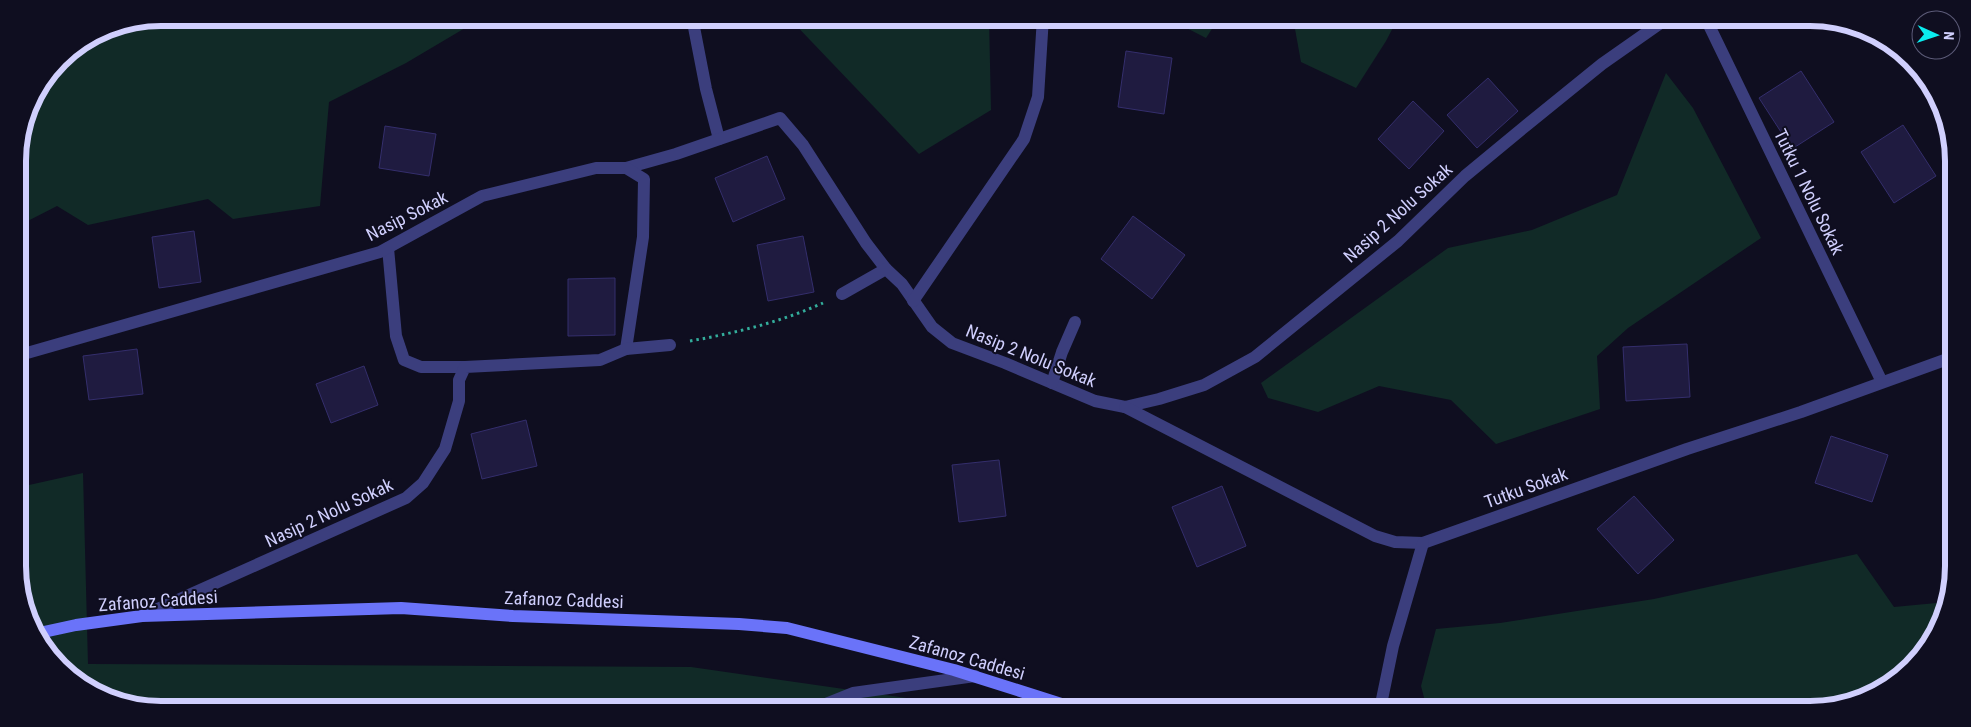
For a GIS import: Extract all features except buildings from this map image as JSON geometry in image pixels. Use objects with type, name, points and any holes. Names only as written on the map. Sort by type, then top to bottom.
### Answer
[{"type":"street","points":[[694,26],[706,89],[719,139]]},
{"type":"street","points":[[913,301],[1024,139],[1038,97],[1042,26]]},
{"type":"street","name":"Nasip 2 Nolu Sokak","points":[[719,139],[780,118],[804,145],[866,243],[886,269],[902,284],[932,327],[952,343],[1095,401],[1125,407],[1159,400],[1204,385],[1255,357],[1398,242],[1465,176],[1528,124],[1602,64],[1657,26]]},
{"type":"street","name":"Tutku 1 Nolu Sokak","points":[[1709,26],[1882,382]]},
{"type":"street","name":"Nasip Sokak","points":[[27,353],[380,252],[482,196],[596,168],[626,168],[676,154],[719,139]]},
{"type":"street","points":[[626,168],[644,179],[642,237],[626,349]]},
{"type":"street","points":[[388,248],[396,336],[404,360],[421,367],[465,367],[600,360],[626,349],[670,345]]},
{"type":"street","points":[[842,294],[886,269]]},
{"type":"street","points":[[1052,383],[1062,352],[1075,322]]},
{"type":"street","name":"Tutku Sokak","points":[[1125,407],[1375,536],[1395,542],[1423,543],[1687,449],[1801,412],[1945,360]]},
{"type":"street","name":"Nasip 2 Nolu Sokak","points":[[142,616],[406,498],[423,483],[445,448],[459,401],[459,380],[465,367]]},
{"type":"street","points":[[1382,700],[1393,646],[1423,543]]},
{"type":"street","name":"Zafanoz Caddesi","points":[[44,632],[76,625],[142,616],[401,608],[513,616],[739,624],[787,628],[975,676],[1051,700]]},
{"type":"street","points":[[834,701],[853,693],[975,676]]},
{"type":"path","points":[[670,345],[756,327],[808,310],[842,294]]},
{"type":"green space","points":[[161,26],[468,26],[406,63],[329,102],[320,206],[233,219],[208,199],[88,225],[57,206],[27,221],[27,144],[31,126],[40,101],[54,79],[72,60],[101,40],[126,31]]},
{"type":"green space","points":[[797,26],[989,26],[991,110],[919,154]]},
{"type":"green space","points":[[1183,26],[1214,26],[1206,38]]},
{"type":"green space","points":[[1295,26],[1394,26],[1356,88],[1301,62]]},
{"type":"green space","points":[[1666,73],[1693,108],[1761,238],[1628,328],[1597,356],[1600,409],[1496,444],[1451,400],[1379,386],[1318,412],[1268,398],[1261,383],[1448,248],[1532,230],[1617,195]]},
{"type":"green space","points":[[83,473],[88,664],[691,667],[924,701],[161,701],[144,700],[118,694],[101,687],[72,667],[49,641],[40,626],[29,592],[26,566],[26,486]]},
{"type":"green space","points":[[1857,554],[1894,607],[1939,603],[1931,626],[1917,648],[1892,673],[1870,687],[1836,698],[1819,700],[1425,700],[1421,686],[1436,629],[1500,623],[1654,599]]}]
